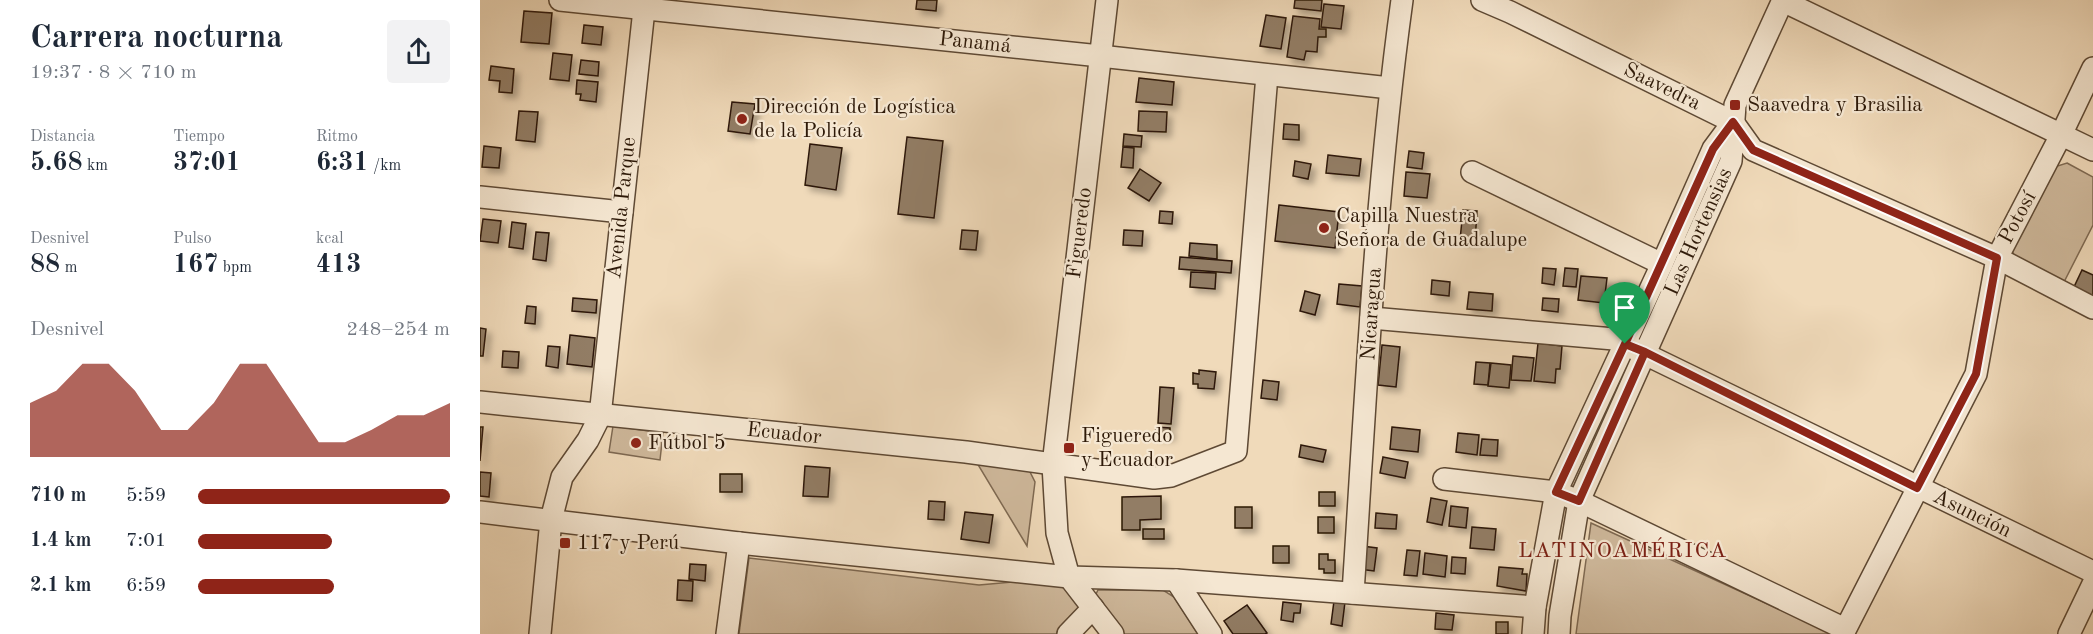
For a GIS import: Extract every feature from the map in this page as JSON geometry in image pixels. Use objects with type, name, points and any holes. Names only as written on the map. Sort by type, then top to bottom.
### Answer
[{"type":"street","name":"Panamá","points":[[560,0],[644,4],[1390,88]]},
{"type":"street","name":"Figueredo","points":[[1069,577],[1057,532],[1053,465],[1107,0]]},
{"type":"street","name":"Nicaragua","points":[[1353,593],[1371,318],[1390,88],[1402,0]]},
{"type":"street","name":"Saavedra","points":[[1482,0],[1513,6],[1733,122],[1753,150],[1997,258],[2093,308]]},
{"type":"street","points":[[1733,122],[1736,105],[1783,0],[2093,150]]},
{"type":"street","name":"Avenida Parque","points":[[600,416],[644,4]]},
{"type":"street","name":"Potosí","points":[[1844,632],[1976,374],[1997,258],[2093,68]]},
{"type":"street","name":"Ecuador","points":[[480,402],[966,452],[1154,478],[1171,476],[1236,451],[1267,75]]},
{"type":"street","name":"Las Hortensias","points":[[1533,634],[1535,608],[1556,492],[1713,149],[1733,122]]},
{"type":"street","name":"Las Hortensias","points":[[1559,634],[1579,501],[1731,161],[1733,122]]},
{"type":"street","points":[[1472,172],[1662,264]]},
{"type":"street","points":[[480,197],[622,212]]},
{"type":"street","name":"Asunción","points":[[1371,318],[1614,339],[1645,352],[1917,488],[2093,572]]},
{"type":"street","points":[[540,634],[552,520],[562,477],[588,440],[600,416]]},
{"type":"street","points":[[1444,479],[1556,492],[1579,501],[1844,632]]},
{"type":"street","points":[[480,512],[739,543],[1069,577],[1176,580],[1535,608]]},
{"type":"street","points":[[727,634],[739,543]]},
{"type":"street","points":[[1069,577],[1113,634]]},
{"type":"street","points":[[1176,580],[1211,634]]},
{"type":"street","points":[[2069,634],[2093,584]]},
{"type":"street","points":[[1068,634],[1093,608]]},
{"type":"shaded area","points":[[2067,163],[2093,177],[2093,225],[2063,284],[2015,259],[2011,247],[2051,168]]},
{"type":"shaded area","name":"Fútbol 5","points":[[613,426],[663,433],[660,460],[609,452]]},
{"type":"shaded area","points":[[977,463],[1029,470],[1035,482],[1027,546]]},
{"type":"shaded area","points":[[1591,523],[1829,632],[1828,634],[1576,634]]},
{"type":"shaded area","points":[[749,558],[979,585],[1058,578],[1094,613],[1074,634],[739,634]]},
{"type":"shaded area","points":[[1098,590],[1163,590],[1174,597],[1198,634],[1118,634],[1093,600]]},
{"type":"building","points":[[917,0],[937,0],[936,11],[916,9]]},
{"type":"building","points":[[1295,0],[1322,0],[1321,11],[1294,8]]},
{"type":"building","points":[[1324,4],[1344,6],[1341,29],[1321,27]]},
{"type":"building","points":[[524,11],[552,13],[549,44],[521,42]]},
{"type":"building","points":[[1266,15],[1286,18],[1281,49],[1260,46]]},
{"type":"building","points":[[1293,16],[1320,19],[1319,29],[1326,29],[1326,37],[1318,37],[1317,52],[1306,51],[1304,60],[1287,57]]},
{"type":"building","points":[[584,25],[603,27],[601,45],[582,43]]},
{"type":"building","points":[[553,53],[572,55],[569,81],[550,79]]},
{"type":"building","points":[[581,60],[599,62],[598,76],[579,74]]},
{"type":"building","points":[[491,66],[514,69],[512,93],[499,92],[500,81],[489,80]]},
{"type":"building","points":[[1139,78],[1174,82],[1172,105],[1136,102]]},
{"type":"building","points":[[577,80],[598,82],[596,102],[580,100],[581,94],[576,94]]},
{"type":"building","points":[[732,102],[755,104],[750,134],[728,131]]},
{"type":"building","points":[[519,111],[538,112],[535,142],[516,140]]},
{"type":"building","points":[[1139,111],[1167,112],[1166,132],[1138,131]]},
{"type":"building","points":[[1284,124],[1299,125],[1299,140],[1283,139]]},
{"type":"building","points":[[1124,134],[1142,136],[1141,147],[1123,146]]},
{"type":"building","points":[[907,137],[943,141],[934,218],[898,214]]},
{"type":"building","points":[[810,144],[842,148],[836,190],[805,185]]},
{"type":"building","points":[[484,146],[501,148],[499,168],[482,167]]},
{"type":"building","points":[[1123,147],[1134,148],[1133,168],[1121,167]]},
{"type":"building","points":[[1409,151],[1424,153],[1422,169],[1407,167]]},
{"type":"building","points":[[1328,155],[1361,159],[1359,176],[1326,173]]},
{"type":"building","points":[[1295,161],[1311,164],[1308,179],[1293,176]]},
{"type":"building","points":[[1140,169],[1161,183],[1149,201],[1128,188]]},
{"type":"building","points":[[1406,172],[1430,174],[1427,198],[1404,196]]},
{"type":"building","points":[[1279,205],[1339,212],[1335,248],[1275,241]]},
{"type":"building","points":[[1463,210],[1477,211],[1475,242],[1460,240]]},
{"type":"building","points":[[1160,211],[1173,212],[1172,224],[1159,223]]},
{"type":"building","points":[[483,219],[501,221],[498,243],[480,241]]},
{"type":"building","points":[[512,222],[526,224],[523,249],[509,247]]},
{"type":"building","points":[[962,230],[978,231],[976,250],[960,249]]},
{"type":"building","points":[[1124,230],[1143,231],[1142,246],[1123,245]]},
{"type":"building","points":[[536,232],[549,233],[546,261],[533,259]]},
{"type":"building","points":[[1190,243],[1217,245],[1217,259],[1189,256]]},
{"type":"building","points":[[1180,257],[1232,261],[1231,273],[1179,269]]},
{"type":"building","points":[[1543,268],[1556,269],[1554,285],[1542,283]]},
{"type":"building","points":[[1565,268],[1578,269],[1576,287],[1563,286]]},
{"type":"building","points":[[2082,270],[2093,275],[2093,296],[2074,287]]},
{"type":"building","points":[[1191,272],[1216,273],[1215,289],[1190,287]]},
{"type":"building","points":[[1581,276],[1607,278],[1604,303],[1578,300]]},
{"type":"building","points":[[1432,280],[1450,282],[1449,296],[1431,294]]},
{"type":"building","points":[[1339,284],[1362,286],[1360,307],[1337,304]]},
{"type":"building","points":[[1305,291],[1320,295],[1315,315],[1300,311]]},
{"type":"building","points":[[1469,292],[1493,294],[1492,311],[1467,309]]},
{"type":"building","points":[[573,298],[597,300],[596,313],[572,311]]},
{"type":"building","points":[[1543,298],[1559,299],[1558,312],[1542,310]]},
{"type":"building","points":[[527,306],[536,307],[535,324],[525,323]]},
{"type":"building","points":[[480,328],[486,329],[483,356],[480,356]]},
{"type":"building","points":[[570,335],[595,338],[592,367],[567,364]]},
{"type":"building","points":[[1538,343],[1562,346],[1560,369],[1556,369],[1555,383],[1534,381]]},
{"type":"building","points":[[1382,345],[1400,347],[1396,387],[1378,385]]},
{"type":"building","points":[[548,346],[560,347],[558,368],[546,366]]},
{"type":"building","points":[[503,351],[519,352],[518,368],[502,367]]},
{"type":"building","points":[[1513,356],[1534,358],[1531,381],[1511,380]]},
{"type":"building","points":[[1476,362],[1490,363],[1488,385],[1474,384]]},
{"type":"building","points":[[1491,363],[1511,365],[1509,388],[1488,386]]},
{"type":"building","points":[[1199,370],[1216,372],[1214,389],[1198,388],[1198,384],[1193,384],[1193,373],[1199,374]]},
{"type":"building","points":[[1263,380],[1279,382],[1277,400],[1261,398]]},
{"type":"building","points":[[1160,387],[1174,388],[1171,424],[1158,423]]},
{"type":"building","points":[[480,427],[483,427],[480,461]]},
{"type":"building","points":[[1156,427],[1170,428],[1170,436],[1155,435]]},
{"type":"building","points":[[1392,427],[1420,430],[1418,452],[1390,449]]},
{"type":"building","points":[[1458,433],[1479,435],[1477,455],[1456,452]]},
{"type":"building","points":[[1482,439],[1498,440],[1497,456],[1480,455]]},
{"type":"building","points":[[1301,445],[1326,450],[1323,462],[1299,457]]},
{"type":"building","points":[[1383,457],[1408,462],[1405,478],[1380,473]]},
{"type":"building","points":[[805,466],[830,468],[828,497],[803,496]]},
{"type":"building","points":[[480,472],[491,473],[489,497],[480,496]]},
{"type":"building","points":[[720,474],[742,474],[742,492],[720,492]]},
{"type":"building","points":[[1319,492],[1335,492],[1335,506],[1319,506]]},
{"type":"building","points":[[1161,496],[1161,519],[1140,520],[1140,530],[1122,530],[1122,497]]},
{"type":"building","points":[[1431,498],[1447,501],[1442,525],[1427,522]]},
{"type":"building","points":[[929,501],[945,502],[944,520],[928,519]]},
{"type":"building","points":[[1451,506],[1468,508],[1466,528],[1449,526]]},
{"type":"building","points":[[1235,507],[1252,507],[1252,528],[1235,528]]},
{"type":"building","points":[[965,512],[993,515],[989,543],[961,539]]},
{"type":"building","points":[[1376,513],[1397,515],[1396,529],[1375,528]]},
{"type":"building","points":[[1318,517],[1334,517],[1334,533],[1318,533]]},
{"type":"building","points":[[1472,527],[1496,529],[1494,550],[1470,548]]},
{"type":"building","points":[[1143,529],[1164,529],[1164,539],[1143,539]]},
{"type":"building","points":[[1273,546],[1289,546],[1289,563],[1273,563]]},
{"type":"building","points":[[1362,546],[1377,548],[1374,571],[1359,569]]},
{"type":"building","points":[[1407,550],[1420,551],[1417,576],[1404,575]]},
{"type":"building","points":[[1425,553],[1447,556],[1445,577],[1423,574]]},
{"type":"building","points":[[1319,554],[1328,554],[1328,560],[1335,560],[1335,573],[1324,573],[1324,569],[1319,569]]},
{"type":"building","points":[[1452,557],[1466,558],[1465,574],[1451,573]]},
{"type":"building","points":[[690,564],[706,565],[705,581],[689,579]]},
{"type":"building","points":[[1499,567],[1523,569],[1522,574],[1527,574],[1526,591],[1497,586]]},
{"type":"building","points":[[678,580],[693,581],[692,601],[677,600]]},
{"type":"building","points":[[1334,601],[1345,602],[1342,626],[1331,624]]},
{"type":"building","points":[[1283,602],[1301,604],[1300,613],[1294,613],[1293,622],[1281,620]]},
{"type":"building","points":[[1247,605],[1267,633],[1233,634],[1224,621]]},
{"type":"building","points":[[1436,613],[1454,615],[1452,630],[1435,629]]},
{"type":"building","points":[[1496,622],[1508,622],[1508,634],[1496,634]]},
{"type":"place","name":"Saavedra y Brasilia","points":[[1735,105]]},
{"type":"place","name":"Dirección de Logística de la Policía","points":[[742,119]]},
{"type":"place","name":"Capilla Nuestra Señora de Guadalupe","points":[[1324,228]]},
{"type":"place","name":"Fútbol 5","points":[[636,443]]},
{"type":"place","name":"Figueredo y Ecuador","points":[[1069,448]]},
{"type":"place","name":"117 y Perú","points":[[565,543]]},
{"type":"district","name":"LATINOAMÉRICA","points":[[1623,551]]},
{"type":"route","points":[[1625,344],[1645,352],[1579,501],[1556,492],[1625,344],[1645,352],[1917,488],[1976,374],[1997,258],[1753,150],[1733,122],[1713,149],[1625,344]]}]
